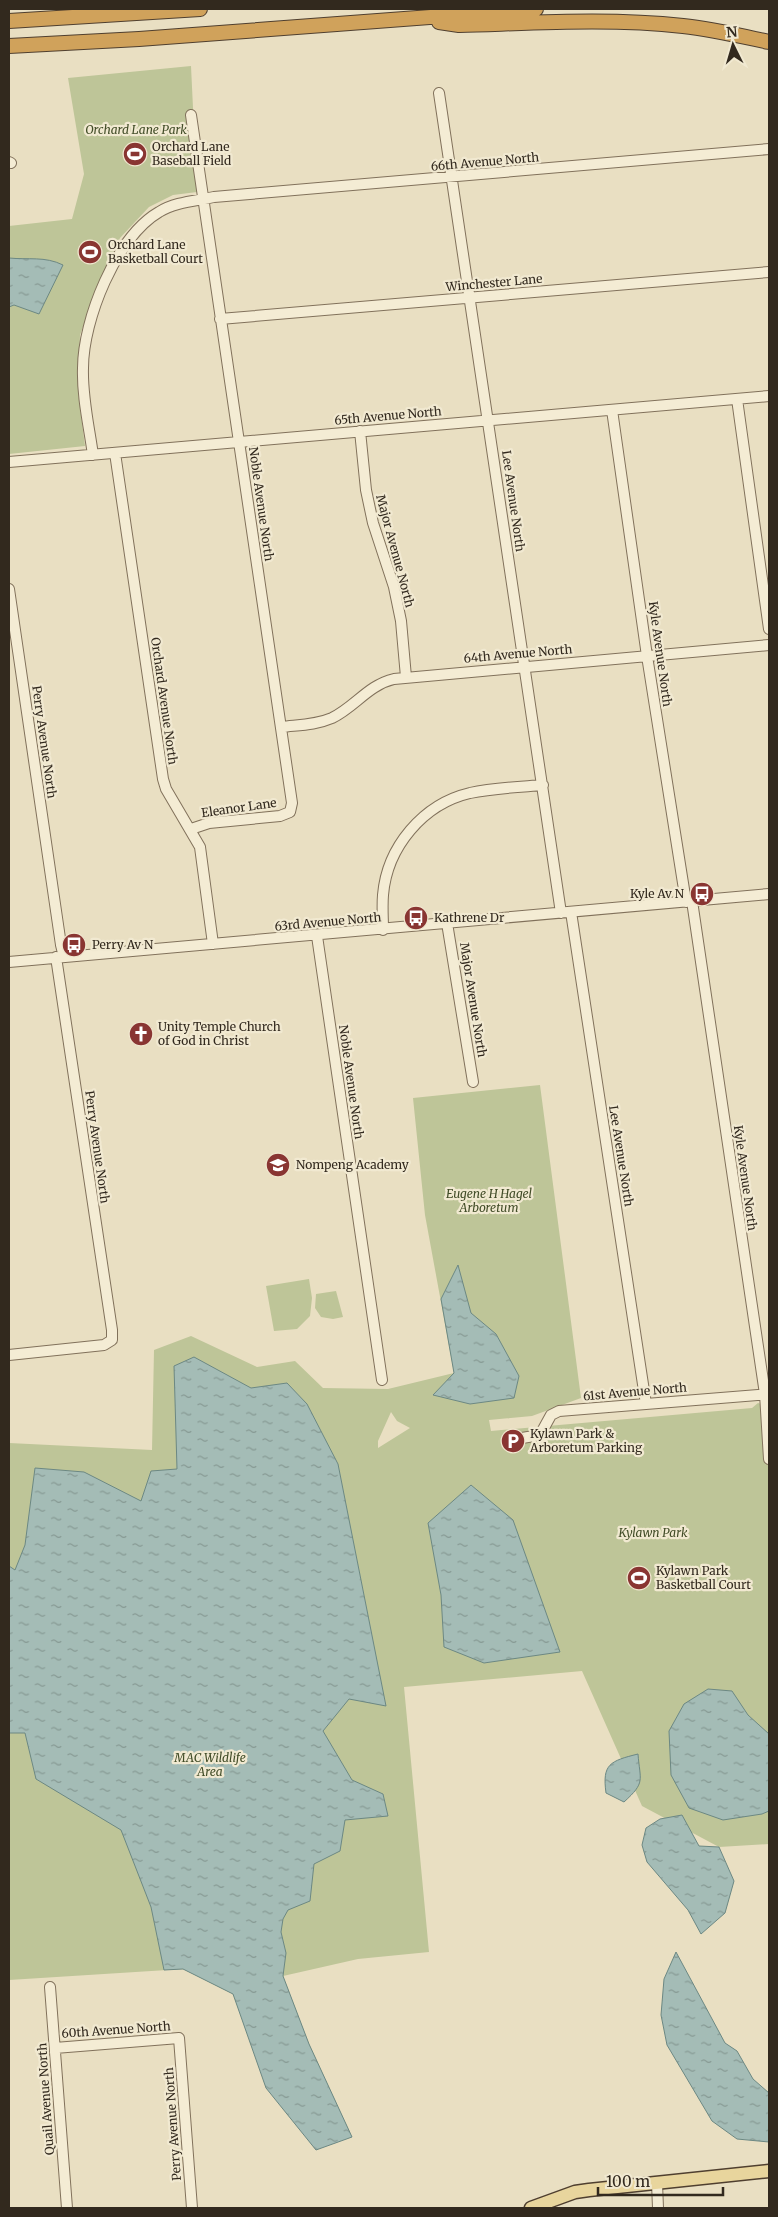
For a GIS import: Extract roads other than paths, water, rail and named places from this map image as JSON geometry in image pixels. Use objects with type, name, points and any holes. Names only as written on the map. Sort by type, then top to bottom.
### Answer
[{"type":"highway","points":[[142,13],[184,9]]},
{"type":"highway","points":[[9,21],[200,9]]},
{"type":"highway","points":[[9,46],[536,9]]},
{"type":"highway","points":[[410,19],[459,25],[595,22],[685,26],[769,42]]},
{"type":"main road","points":[[530,2208],[575,2192],[769,2171]]},
{"type":"street","name":"Lee Avenue North","points":[[439,93],[523,666],[566,913],[646,1404]]},
{"type":"street","name":"Noble Avenue North","points":[[191,115],[282,727],[292,803],[290,812]]},
{"type":"street","name":"66th Avenue North","points":[[202,199],[769,149]]},
{"type":"street","points":[[93,455],[83,368],[87,334],[95,307],[117,259],[135,231],[160,211],[175,204],[202,199]]},
{"type":"street","name":"Winchester Lane","points":[[220,319],[769,272]]},
{"type":"street","name":"65th Avenue North","points":[[9,462],[769,396]]},
{"type":"street","points":[[737,399],[769,629]]},
{"type":"street","name":"Kyle Avenue North","points":[[612,410],[647,656],[689,901],[767,1394],[769,1459]]},
{"type":"street","name":"Major Avenue North","points":[[360,431],[366,490],[394,587],[401,621],[406,677]]},
{"type":"street","name":"Orchard Avenue North","points":[[115,453],[163,779],[166,789],[200,847],[213,944]]},
{"type":"street","name":"Perry Avenue North","points":[[9,589],[61,945],[61,957],[112,1330],[112,1340],[104,1345],[9,1355]]},
{"type":"street","name":"64th Avenue North","points":[[282,727],[331,718],[374,687],[384,682],[406,677],[769,645]]},
{"type":"street","points":[[383,930],[383,895],[386,876],[403,838],[416,823],[450,800],[469,794],[543,785]]},
{"type":"street","name":"Eleanor Lane","points":[[191,829],[209,822],[280,816],[290,812]]},
{"type":"street","name":"63rd Avenue North","points":[[9,962],[317,936],[769,894]]},
{"type":"street","name":"Major Avenue North","points":[[447,923],[473,1082]]},
{"type":"street","name":"Noble Avenue North","points":[[317,936],[382,1380]]},
{"type":"street","name":"61st Avenue North","points":[[516,1439],[540,1435],[551,1415],[560,1411],[767,1394]]},
{"type":"street","name":"Quail Avenue North","points":[[50,1988],[67,2208]]},
{"type":"street","name":"Perry Avenue North","points":[[179,2038],[192,2208]]},
{"type":"street","name":"60th Avenue North","points":[[55,2048],[179,2038]]},
{"type":"street","points":[[657,2183],[658,2208]]},
{"type":"water","points":[[9,258],[43,259],[63,265],[39,314],[14,305],[9,307]]},
{"type":"water","points":[[458,1265],[471,1313],[496,1334],[519,1376],[514,1398],[470,1404],[433,1395],[454,1373],[441,1299]]},
{"type":"water","name":"MAC Wildlife Area","points":[[194,1357],[251,1388],[287,1383],[307,1404],[338,1464],[386,1706],[349,1699],[323,1731],[352,1780],[383,1794],[388,1816],[345,1820],[340,1851],[314,1864],[310,1901],[288,1910],[283,1919],[281,1932],[286,1953],[283,1976],[309,2044],[352,2137],[316,2150],[266,2088],[233,1994],[183,1969],[164,1970],[151,1907],[121,1830],[36,1779],[25,1733],[9,1733],[9,1566],[15,1570],[25,1545],[35,1468],[84,1472],[141,1501],[151,1471],[177,1469],[174,1366]]},
{"type":"water","points":[[471,1485],[513,1520],[560,1652],[484,1663],[444,1647],[441,1595],[428,1523]]},
{"type":"water","points":[[708,1689],[732,1691],[748,1715],[769,1734],[769,1811],[762,1814],[723,1820],[689,1808],[671,1775],[669,1731],[684,1704]]},
{"type":"water","points":[[638,1754],[640,1781],[636,1790],[624,1802],[606,1793],[605,1776],[610,1765],[621,1759]]},
{"type":"water","points":[[682,1815],[699,1846],[719,1847],[734,1881],[725,1913],[701,1934],[688,1910],[647,1862],[642,1845],[646,1828],[660,1819]]},
{"type":"water","points":[[676,1952],[725,2043],[737,2051],[753,2079],[769,2093],[769,2142],[737,2139],[712,2121],[667,2045],[661,2015],[664,1979]]},
{"type":"place","name":"Orchard Lane Baseball Field","points":[[135,154]]},
{"type":"place","name":"Orchard Lane Basketball Court","points":[[90,252]]},
{"type":"place","name":"Kyle Av N","points":[[702,894]]},
{"type":"place","name":"Kathrene Dr","points":[[416,918]]},
{"type":"place","name":"Perry Av N","points":[[74,945]]},
{"type":"place","name":"Unity Temple Church of God in Christ","points":[[141,1034]]},
{"type":"place","name":"Nompeng Academy","points":[[278,1165]]},
{"type":"place","name":"Kylawn Park & Arboretum Parking","points":[[513,1441]]},
{"type":"place","name":"Kylawn Park Basketball Court","points":[[639,1578]]},
{"type":"park label","name":"Orchard Lane Park","points":[[136,130]]},
{"type":"park label","name":"Eugene H Hagel Arboretum","points":[[489,1201]]},
{"type":"park label","name":"Kylawn Park","points":[[653,1533]]}]
